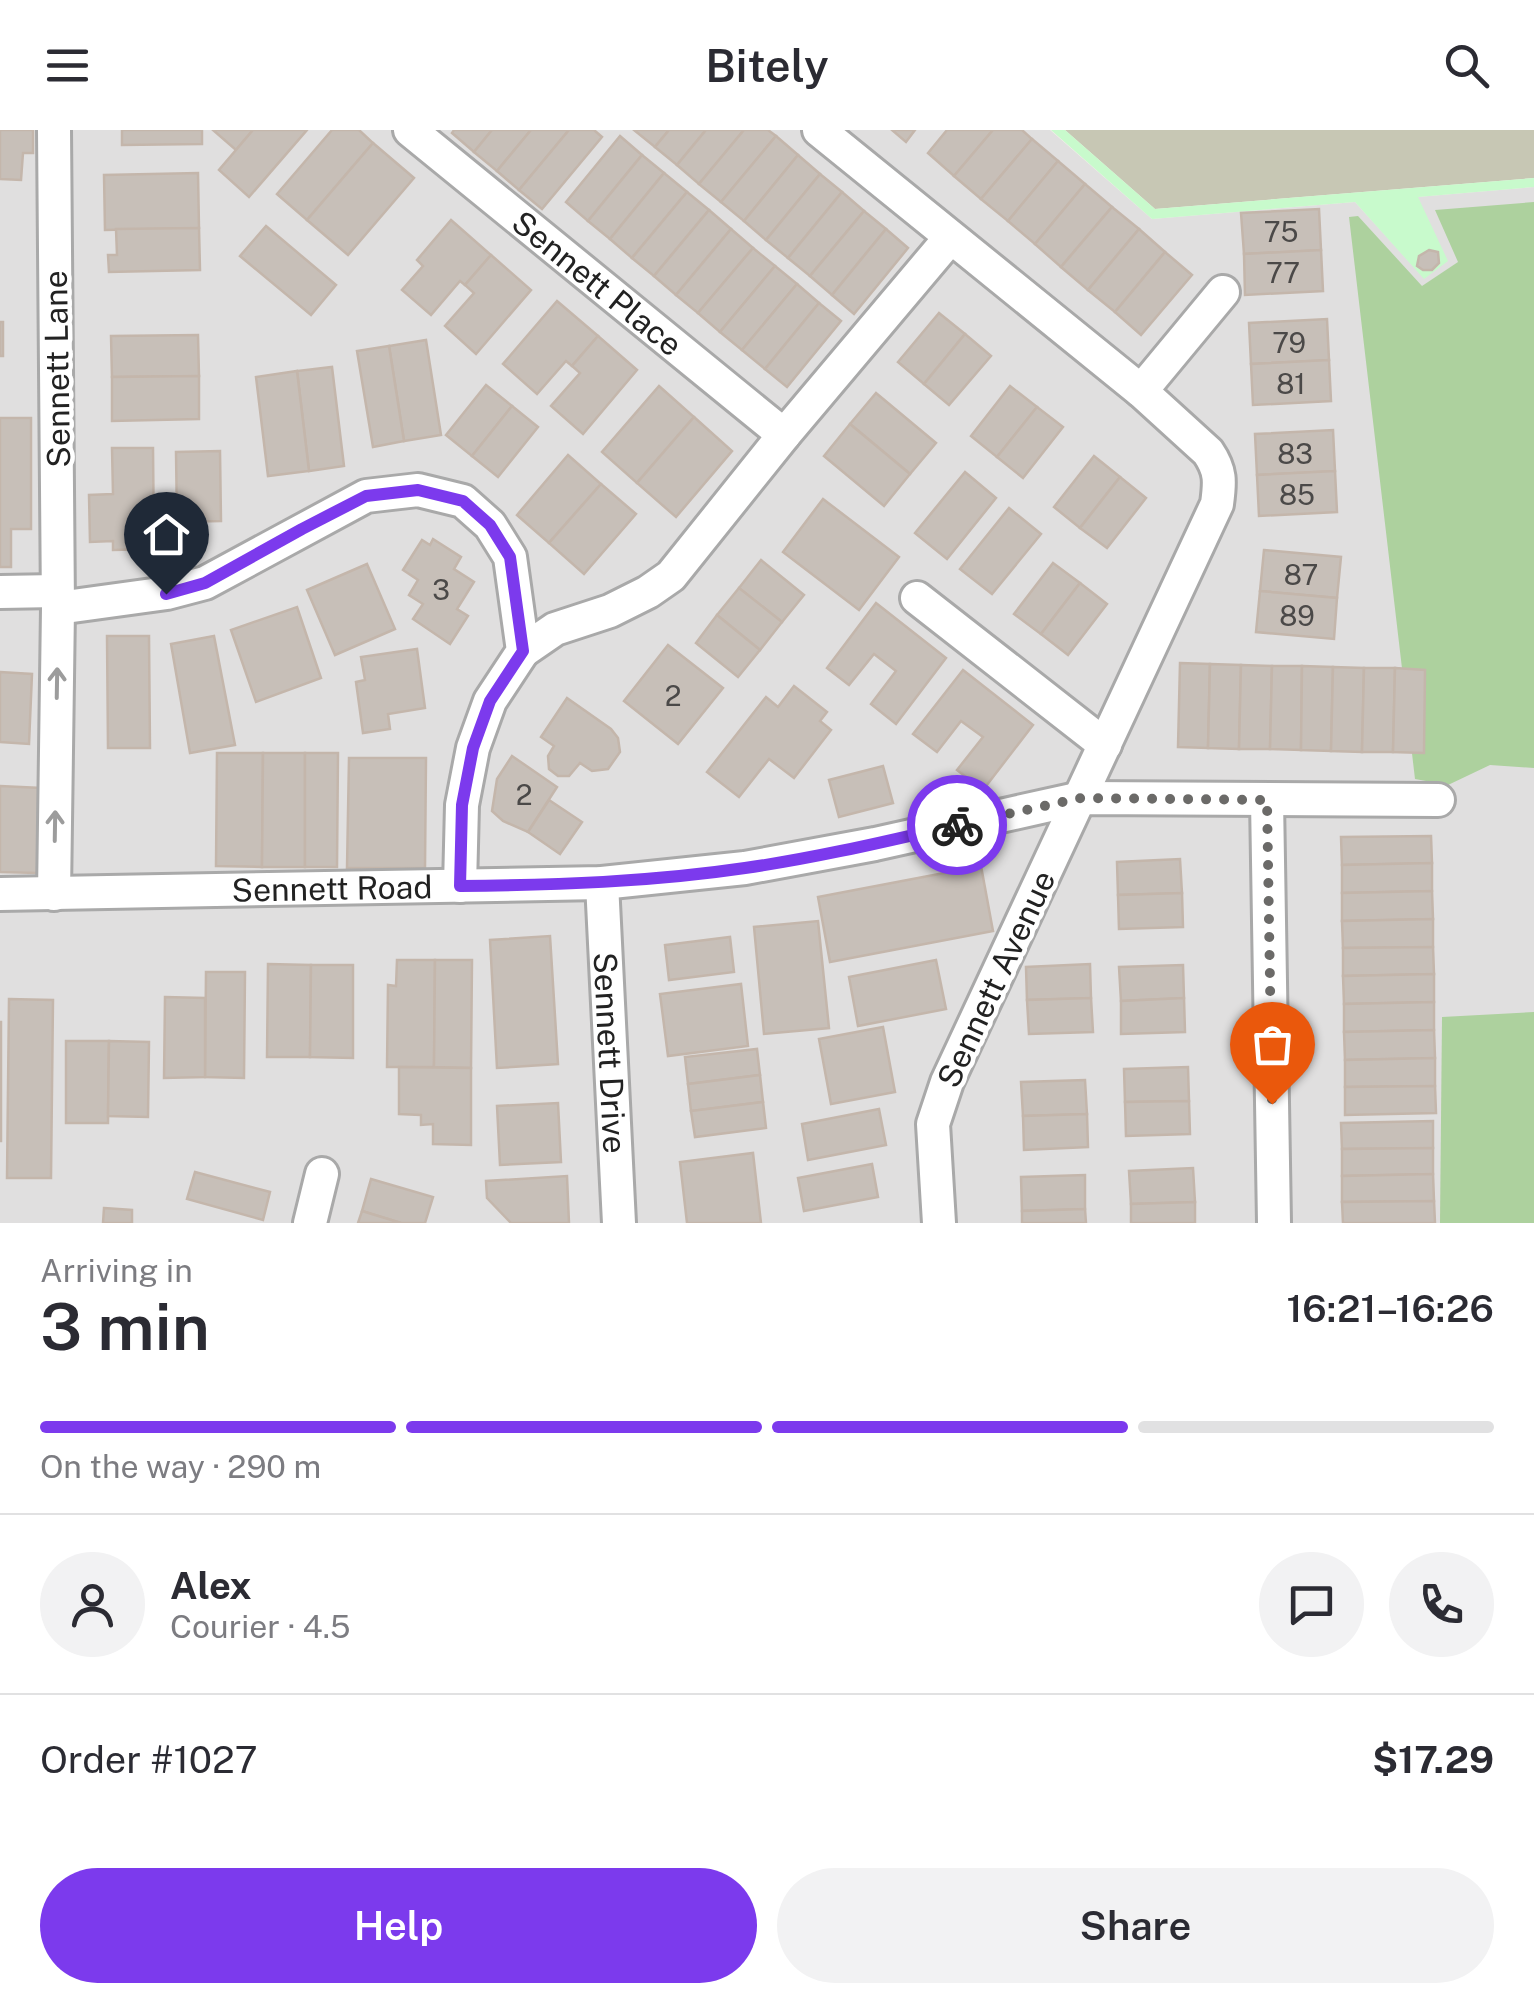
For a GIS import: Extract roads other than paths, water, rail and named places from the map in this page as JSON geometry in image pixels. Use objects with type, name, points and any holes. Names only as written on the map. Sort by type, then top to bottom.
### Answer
[{"type":"street","name":"Sennett Lane","points":[[54,130],[58,599],[54,894]]},
{"type":"street","name":"Sennett Place","points":[[410,130],[784,435]]},
{"type":"street","name":"Sennett Avenue","points":[[818,130],[1142,391],[1208,452],[1216,464],[1220,483],[1217,504],[940,1100],[933,1124],[939,1223]]},
{"type":"street","points":[[460,886],[462,805],[473,748],[490,701],[523,651],[554,629],[610,610],[671,576],[950,238]]},
{"type":"street","points":[[1142,391],[1224,292]]},
{"type":"street","points":[[0,592],[58,599],[166,594],[205,583],[366,496],[418,490],[463,501],[490,525],[510,557],[523,651]]},
{"type":"street","points":[[917,598],[1105,745]]},
{"type":"street","name":"Sennett Road","points":[[0,894],[602,882],[746,868],[876,844],[1081,798],[1438,800]]},
{"type":"street","points":[[1267,800],[1274,1223]]},
{"type":"street","name":"Sennett Drive","points":[[602,882],[619,1223]]},
{"type":"street","points":[[310,1223],[322,1174]]}]
